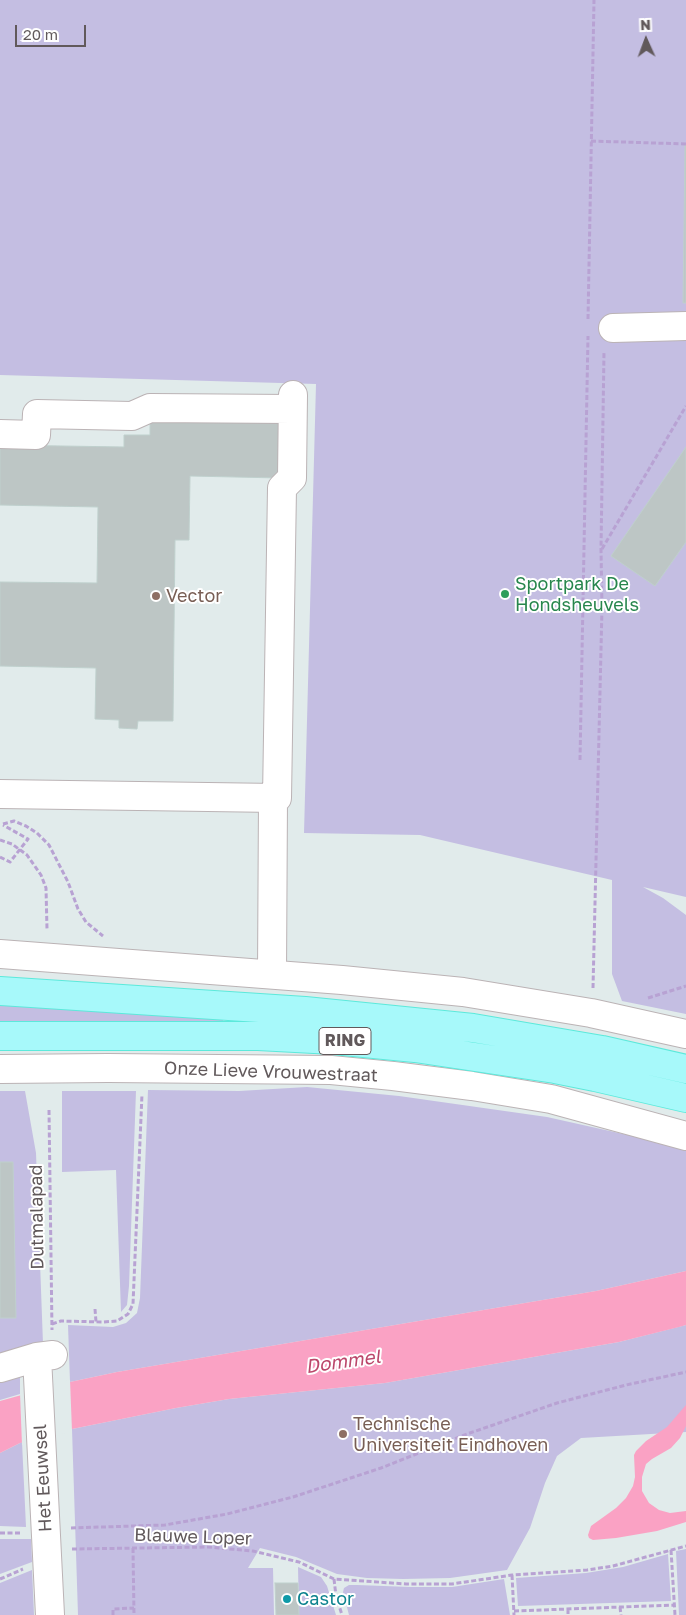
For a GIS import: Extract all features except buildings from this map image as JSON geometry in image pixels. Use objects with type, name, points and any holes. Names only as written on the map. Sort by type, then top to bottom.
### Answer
[{"type":"main road","name":"RING","points":[[0,991],[305,1011],[473,1028],[602,1050],[686,1070]]},
{"type":"main road","name":"Onze Lieve Vrouwestraat","points":[[0,1036],[258,1036],[333,1040],[424,1050],[555,1069],[595,1076],[686,1098]]},
{"type":"street","points":[[613,328],[686,326]]},
{"type":"street","points":[[0,434],[36,434],[36,414],[132,416],[150,408],[292,402],[292,478],[282,488],[277,798],[0,794]]},
{"type":"street","points":[[272,974],[273,798]]},
{"type":"street","points":[[0,954],[272,974],[463,992],[591,1013],[686,1034]]},
{"type":"street","name":"Onze Lieve Vrouwestraat","points":[[0,1069],[331,1070],[472,1086],[551,1099],[686,1136]]},
{"type":"street","name":"Het Eeuwsel","points":[[0,1368],[45,1356],[38,1385],[41,1447],[54,1537],[50,1615]]},
{"type":"path","points":[[580,760],[594,0]]},
{"type":"path","points":[[591,141],[686,144]]},
{"type":"path","points":[[591,1013],[602,606],[604,332],[613,328]]},
{"type":"path","points":[[601,549],[686,406]]},
{"type":"path","points":[[0,857],[10,862],[28,839],[3,824],[14,821],[37,833],[49,845],[68,882],[78,909],[86,922],[103,936]]},
{"type":"path","points":[[0,840],[20,849],[41,874],[46,888],[47,929]]},
{"type":"path","points":[[95,1309],[96,1322],[117,1321],[128,1314],[133,1304],[143,1068]]},
{"type":"path","name":"Dutmalapad","points":[[49,1110],[52,1324],[61,1321],[96,1322]]},
{"type":"path","points":[[54,1537],[165,1524],[227,1514],[293,1497],[380,1468],[467,1434],[558,1403],[686,1372]]},
{"type":"path","name":"Blauwe Loper","points":[[54,1537],[132,1548],[208,1547],[253,1551],[299,1562],[334,1579],[406,1584],[452,1584],[512,1575],[587,1570],[613,1566],[686,1546]]},
{"type":"path","points":[[132,1548],[134,1615]]},
{"type":"path","points":[[671,1550],[675,1615]]},
{"type":"path","points":[[512,1575],[514,1613],[675,1605]]},
{"type":"path","points":[[334,1579],[336,1596],[342,1615]]},
{"type":"path","points":[[620,1607],[621,1615]]},
{"type":"path","points":[[113,1615],[113,1609],[134,1608]]},
{"type":"path","points":[[568,1609],[568,1615]]},
{"type":"shaded area","name":"Sportpark De Hondsheuvels","points":[[0,0],[686,0],[686,897],[643,887],[663,898],[686,915],[686,1014],[622,1001],[612,974],[612,880],[420,835],[304,833],[316,384],[0,375]]},
{"type":"shaded area","points":[[0,1003],[223,1018],[223,1024],[0,1023]]},
{"type":"shaded area","points":[[307,1087],[399,1096],[547,1117],[686,1148],[686,1271],[596,1291],[117,1372],[70,1382],[68,1325],[113,1327],[126,1323],[137,1313],[140,1298],[148,1090],[239,1091]]},
{"type":"shaded area","points":[[0,1091],[25,1091],[36,1153],[43,1344],[20,1373],[20,1394],[0,1400]]},
{"type":"shaded area","points":[[62,1091],[136,1091],[129,1286],[127,1305],[121,1312],[116,1170],[62,1172]]},
{"type":"shaded area","points":[[686,1325],[686,1432],[581,1438],[557,1456],[545,1483],[530,1528],[507,1570],[450,1578],[367,1578],[337,1574],[296,1557],[260,1548],[248,1568],[273,1568],[274,1615],[78,1615],[72,1429],[229,1399],[385,1383],[619,1342]]},
{"type":"shaded area","points":[[22,1442],[26,1527],[0,1526],[0,1453]]},
{"type":"shaded area","points":[[0,1539],[31,1539],[32,1562],[0,1574]]},
{"type":"shaded area","points":[[686,1549],[686,1615],[679,1615],[676,1551]]},
{"type":"shaded area","points":[[668,1554],[671,1601],[518,1606],[516,1578],[586,1573],[623,1567]]},
{"type":"shaded area","points":[[298,1567],[321,1577],[327,1586],[336,1615],[299,1615]]},
{"type":"shaded area","points":[[32,1570],[34,1615],[0,1615],[0,1583]]},
{"type":"shaded area","points":[[504,1579],[510,1615],[349,1615],[343,1592],[344,1588],[349,1585],[452,1587]]},
{"type":"water","name":"Dommel","points":[[686,1271],[686,1325],[679,1327],[619,1342],[385,1383],[229,1399],[176,1408],[72,1429],[20,1443],[0,1453],[0,1401],[70,1382],[117,1372],[596,1291]]},
{"type":"water","points":[[686,1405],[686,1426],[680,1438],[671,1448],[646,1464],[642,1477],[642,1491],[649,1503],[659,1510],[670,1513],[686,1511],[686,1522],[657,1531],[616,1538],[593,1540],[589,1538],[591,1526],[616,1508],[626,1498],[633,1486],[635,1477],[634,1455],[636,1451],[646,1441],[667,1427]]},
{"type":"pier","points":[[70,1380],[72,1431],[22,1445],[20,1393]]},
{"type":"place","name":"Sportpark De Hondsheuvels","points":[[505,594]]},
{"type":"place","name":"Vector","points":[[156,596]]},
{"type":"place","name":"Technische Universiteit Eindhoven","points":[[343,1434]]},
{"type":"place","name":"Castor","points":[[287,1599]]}]
